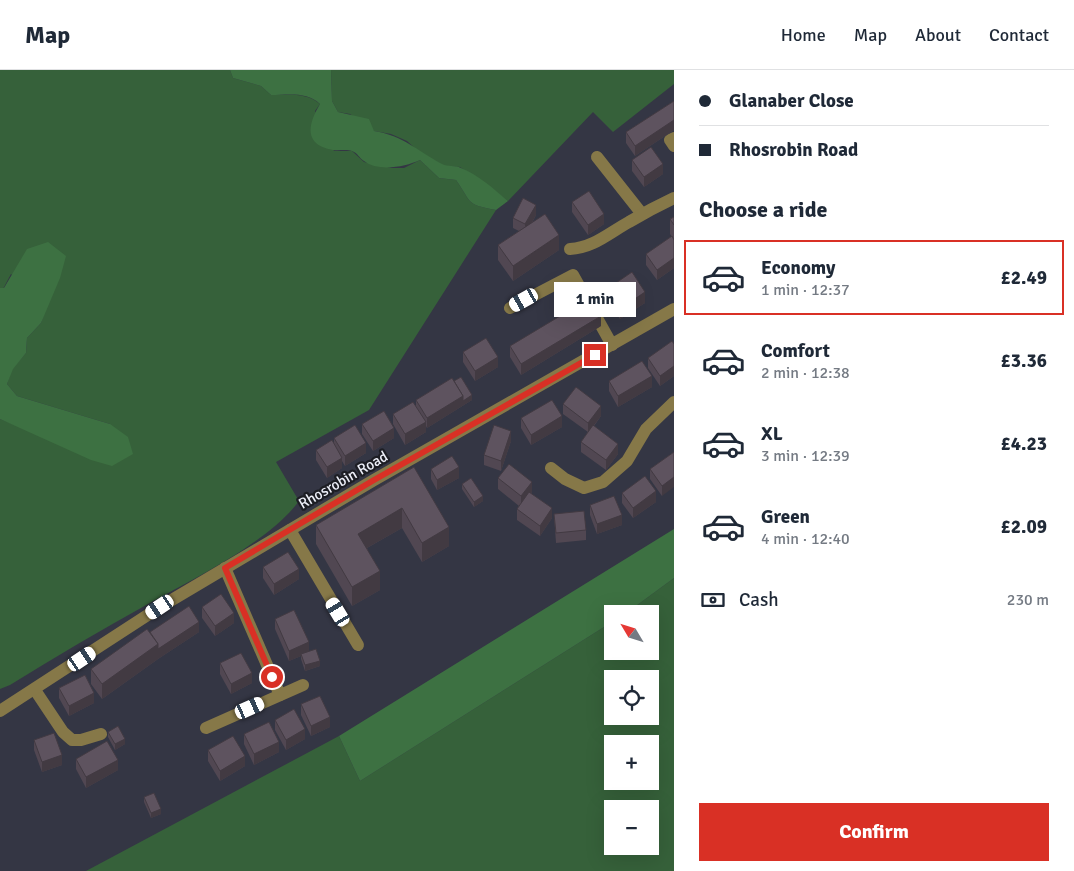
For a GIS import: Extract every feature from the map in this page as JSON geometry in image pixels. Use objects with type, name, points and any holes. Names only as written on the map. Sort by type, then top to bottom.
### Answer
[{"type":"street","points":[[674,138],[670,140],[674,146]]},
{"type":"street","points":[[597,157],[642,214]]},
{"type":"street","points":[[570,250],[582,249],[599,241],[642,214],[674,198]]},
{"type":"street","points":[[510,308],[573,275],[612,345]]},
{"type":"street","name":"Rhosrobin Road","points":[[0,711],[160,607],[225,568],[674,309]]},
{"type":"street","points":[[551,468],[565,479],[584,488],[603,482],[627,461],[646,429],[674,402]]},
{"type":"street","points":[[290,530],[358,645]]},
{"type":"street","points":[[225,568],[280,695]]},
{"type":"street","points":[[206,728],[303,685]]},
{"type":"street","points":[[35,690],[63,732],[72,740],[81,740],[101,734]]},
{"type":"green space","points":[[0,70],[230,70],[233,78],[261,86],[271,95],[303,96],[315,100],[320,104],[315,111],[334,151],[352,151],[364,162],[392,168],[404,168],[420,160],[439,178],[456,180],[474,204],[496,210],[369,410],[276,462],[299,501],[286,516],[250,545],[208,571],[0,689],[0,419],[28,430],[110,424],[17,396],[7,384],[12,369],[26,353],[27,338],[41,323],[47,305],[11,274],[3,289],[0,288]]},
{"type":"green space","points":[[230,70],[331,70],[332,101],[338,112],[369,119],[374,131],[394,136],[442,164],[459,167],[473,174],[508,201],[496,210],[474,204],[456,180],[439,178],[420,160],[407,165],[384,167],[364,161],[352,151],[333,150],[323,147],[317,144],[311,133],[313,119],[320,104],[303,95],[271,95],[261,86],[233,78]]},
{"type":"green space","points":[[331,70],[674,70],[674,84],[613,132],[593,112],[508,201],[460,167],[444,166],[418,151],[407,141],[391,134],[374,131],[350,114],[338,112],[332,101]]},
{"type":"green space","points":[[48,242],[66,256],[60,278],[41,323],[27,338],[26,353],[13,369],[7,384],[17,396],[110,424],[128,437],[133,454],[112,466],[91,460],[0,419],[0,288],[4,288],[27,249]]},
{"type":"green space","points":[[674,529],[674,578],[637,605],[604,605],[604,627],[360,781],[339,736]]},
{"type":"green space","points":[[674,578],[674,871],[86,871],[339,736],[360,781],[604,627],[604,660],[659,660],[659,605],[637,605]]},
{"type":"building","points":[[674,101],[674,120],[635,146],[626,132]]},
{"type":"building","points":[[651,147],[663,164],[644,177],[632,160]]},
{"type":"building","points":[[589,191],[604,214],[588,225],[572,202]]},
{"type":"building","points":[[523,198],[536,205],[525,224],[513,218]]},
{"type":"building","points":[[545,214],[559,235],[513,266],[498,245]]},
{"type":"building","points":[[674,217],[674,225],[670,219]]},
{"type":"building","points":[[672,236],[674,240],[674,258],[657,270],[646,254]]},
{"type":"building","points":[[632,272],[645,292],[620,309],[607,289]]},
{"type":"building","points":[[590,298],[601,316],[521,364],[510,346]]},
{"type":"building","points":[[486,338],[498,357],[475,371],[463,352]]},
{"type":"building","points":[[672,341],[674,344],[674,366],[660,376],[648,358]]},
{"type":"building","points":[[642,361],[652,376],[618,396],[609,381]]},
{"type":"building","points":[[461,377],[472,395],[463,401],[463,396],[454,381]]},
{"type":"building","points":[[452,378],[463,396],[427,418],[416,400]]},
{"type":"building","points":[[576,387],[601,406],[588,423],[563,404]]},
{"type":"building","points":[[552,400],[562,416],[531,435],[521,418]]},
{"type":"building","points":[[413,402],[426,422],[405,434],[393,414]]},
{"type":"building","points":[[384,411],[394,428],[373,441],[362,424]]},
{"type":"building","points":[[355,425],[366,443],[345,456],[334,438]]},
{"type":"building","points":[[494,425],[511,431],[501,461],[484,455]]},
{"type":"building","points":[[593,425],[618,444],[606,460],[581,442]]},
{"type":"building","points":[[332,440],[342,458],[327,467],[316,450]]},
{"type":"building","points":[[674,452],[674,477],[662,486],[650,469]]},
{"type":"building","points":[[452,456],[459,467],[437,480],[431,469]]},
{"type":"building","points":[[509,464],[532,482],[521,496],[498,478]]},
{"type":"building","points":[[414,467],[449,527],[422,543],[402,508],[358,534],[380,571],[352,587],[316,525]]},
{"type":"building","points":[[645,476],[656,491],[633,508],[622,493]]},
{"type":"building","points":[[471,478],[483,496],[474,502],[462,484]]},
{"type":"building","points":[[529,492],[552,508],[540,526],[517,509]]},
{"type":"building","points":[[614,496],[622,515],[597,524],[590,505]]},
{"type":"building","points":[[584,511],[586,530],[556,533],[554,514]]},
{"type":"building","points":[[288,552],[299,569],[274,584],[263,567]]},
{"type":"building","points":[[221,594],[234,613],[215,626],[202,607]]},
{"type":"building","points":[[189,606],[199,622],[158,649],[158,644],[150,632]]},
{"type":"building","points":[[294,610],[309,642],[289,651],[275,619]]},
{"type":"building","points":[[147,629],[158,644],[102,684],[91,669]]},
{"type":"building","points":[[316,649],[320,661],[305,665],[301,654]]},
{"type":"building","points":[[241,653],[252,673],[231,684],[220,663]]},
{"type":"building","points":[[85,675],[94,693],[69,706],[59,688]]},
{"type":"building","points":[[320,696],[330,717],[311,726],[301,704]]},
{"type":"building","points":[[294,709],[305,729],[286,740],[275,720]]},
{"type":"building","points":[[269,722],[279,742],[254,754],[244,734]]},
{"type":"building","points":[[118,726],[125,739],[115,744],[108,732]]},
{"type":"building","points":[[54,733],[62,755],[42,762],[34,740]]},
{"type":"building","points":[[233,736],[245,756],[220,771],[208,750]]},
{"type":"building","points":[[107,741],[118,760],[86,777],[76,759]]},
{"type":"building","points":[[154,793],[161,809],[151,813],[144,797]]},
{"type":"route","points":[[272,677],[225,568],[374,480],[595,355]]}]
